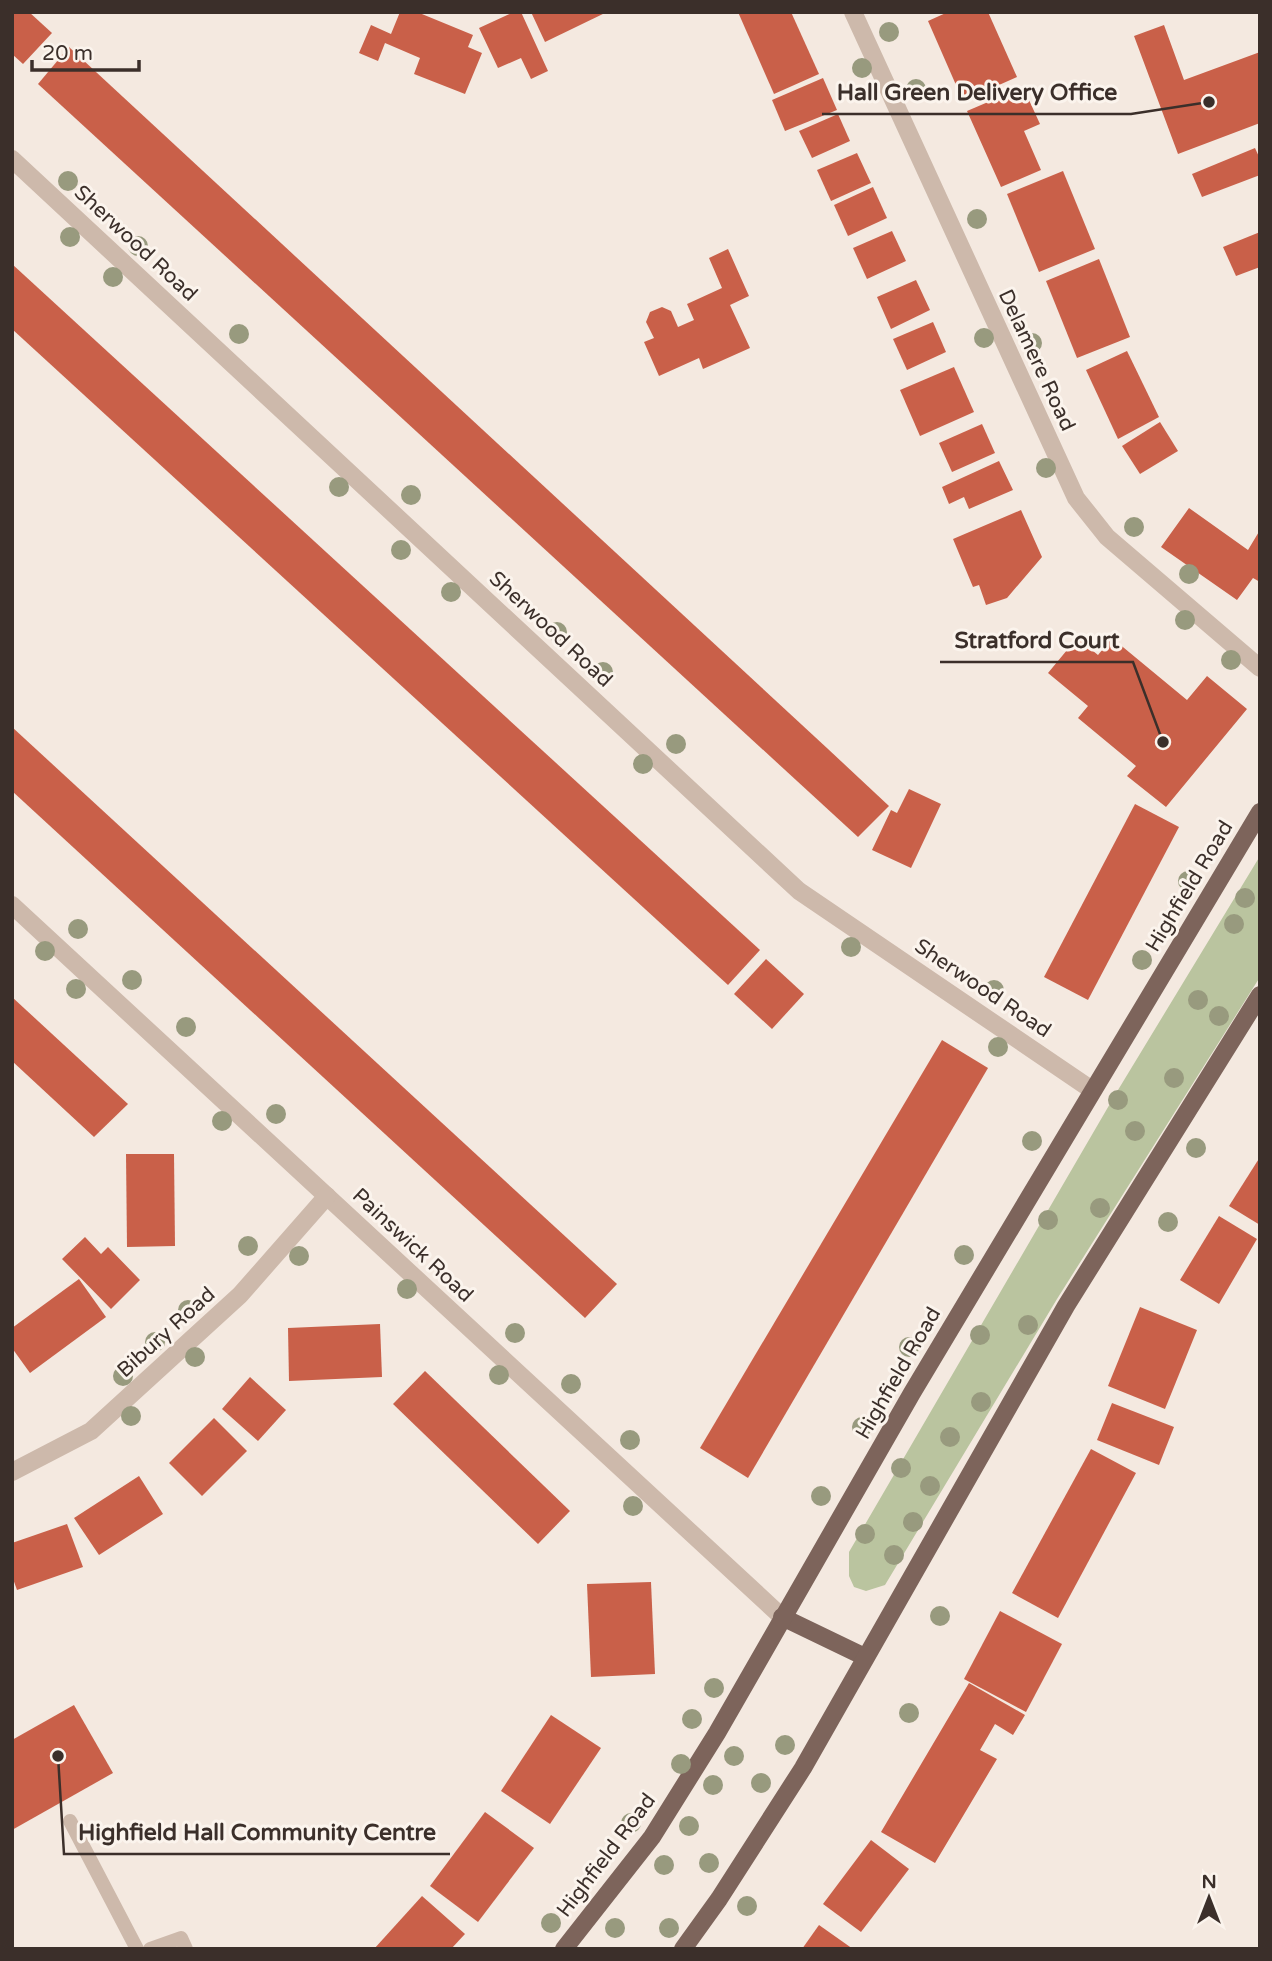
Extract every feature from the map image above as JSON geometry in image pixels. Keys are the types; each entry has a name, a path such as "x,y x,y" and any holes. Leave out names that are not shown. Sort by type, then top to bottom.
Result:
{"main road":[{"name":"Highfield Road","path":"564,1949 652,1837 717,1733 912,1393 1260,811"},
{"path":"683,1949 719,1899 803,1768 1066,1306 1260,995"},
{"path":"782,1617 865,1657"}],"street":[{"name":"Delamere Road","path":"853,12 1076,498 1107,537 1260,668"},
{"name":"Sherwood Road","path":"12,159 799,891 1092,1090"},
{"name":"Painswick Road","path":"12,905 782,1617"},
{"name":"Bibury Road","path":"12,1472 91,1431 240,1295 327,1196"}],"lane":[{"path":"70,1821 137,1949"},
{"path":"150,1949 181,1938 186,1949"}],"green space":[{"path":"1260,856 1260,977 1057,1299 885,1585 866,1591 854,1587 849,1576 849,1552 1118,1090"}],"building":[{"path":"12,12 29,12 52,33 23,64 12,54"},
{"path":"400,12 417,12 473,35 468,47 482,53 465,94 414,74 420,58 385,43 378,61 359,53 371,25 391,34"},
{"path":"514,12 521,12 548,71 531,79 521,58 498,68 479,28"},
{"path":"531,12 607,12 545,42"},
{"path":"738,12 791,12 819,74 774,94"},
{"path":"948,12 988,12 1017,77 963,101 928,21"},
{"path":"1164,25 1184,80 1260,52 1260,123 1178,154 1134,36"},
{"path":"69,47 889,806 858,837 38,84"},
{"path":"823,78 837,110 785,131 772,100"},
{"path":"1023,87 1040,124 1024,131 1041,170 1001,187 967,111"},
{"path":"838,114 850,141 812,158 799,131"},
{"path":"1255,148 1260,159 1260,175 1202,197 1192,174"},
{"path":"857,153 871,183 831,201 817,170"},
{"path":"1063,171 1095,249 1039,272 1007,194"},
{"path":"873,187 887,218 848,236 834,205"},
{"path":"892,231 906,261 867,279 853,248"},
{"path":"1260,232 1260,267 1236,276 1223,247"},
{"path":"728,249 749,296 730,305 750,348 703,369 699,358 659,376 644,342 654,338 646,322 650,312 662,307 671,311 678,327 694,320 687,304 722,288 709,258"},
{"path":"1099,259 1130,337 1077,358 1046,281"},
{"path":"12,264 760,950 728,985 12,329"},
{"path":"916,280 930,310 891,329 877,297"},
{"path":"933,322 946,352 907,370 893,339"},
{"path":"1127,351 1159,417 1118,439 1086,370"},
{"path":"954,367 974,412 920,436 900,390"},
{"path":"1160,422 1178,451 1140,474 1122,446"},
{"path":"982,424 995,453 952,472 939,443"},
{"path":"999,461 1013,490 969,509 964,497 949,504 942,487"},
{"path":"1189,508 1248,550 1260,530 1260,582 1253,578 1237,600 1161,547"},
{"path":"1021,510 1042,557 1007,598 986,605 979,585 973,587 953,539"},
{"path":"1077,638 1098,655 1112,638 1187,700 1207,676 1247,709 1166,807 1127,776 1136,766 1078,718 1088,706 1048,673"},
{"path":"12,727 617,1284 585,1318 12,791"},
{"path":"909,789 941,804 911,868 872,850 891,810 897,813"},
{"path":"1135,804 1179,827 1088,1000 1044,977"},
{"path":"766,959 804,994 772,1029 734,994"},
{"path":"12,997 128,1104 94,1137 12,1061"},
{"path":"942,1040 988,1068 748,1478 700,1448"},
{"path":"126,1154 174,1154 175,1246 127,1247"},
{"path":"1260,1157 1260,1225 1229,1206"},
{"path":"1219,1216 1257,1239 1219,1304 1180,1280"},
{"path":"85,1237 101,1254 108,1247 140,1280 111,1309 62,1259"},
{"path":"79,1279 106,1317 30,1373 12,1348 12,1328"},
{"path":"1140,1307 1197,1330 1165,1409 1108,1386"},
{"path":"380,1324 382,1377 289,1381 288,1328"},
{"path":"425,1371 570,1511 538,1544 393,1404"},
{"path":"250,1377 286,1410 258,1441 222,1409"},
{"path":"1112,1403 1174,1427 1159,1465 1097,1440"},
{"path":"214,1418 247,1451 202,1496 169,1463"},
{"path":"1091,1449 1136,1473 1058,1618 1012,1593"},
{"path":"139,1476 163,1514 99,1555 74,1518"},
{"path":"67,1524 83,1567 17,1590 12,1576 12,1543"},
{"path":"651,1582 655,1674 591,1677 587,1584"},
{"path":"1000,1611 1062,1644 1026,1712 964,1679"},
{"path":"969,1683 1025,1715 1013,1735 995,1724 980,1750 997,1759 935,1863 881,1832"},
{"path":"74,1705 113,1773 12,1830 12,1740"},
{"path":"551,1715 601,1748 550,1824 501,1791"},
{"path":"485,1812 534,1848 478,1922 430,1886"},
{"path":"871,1840 909,1869 861,1932 823,1904"},
{"path":"422,1896 465,1934 451,1949 374,1949"},
{"path":"819,1925 853,1949 802,1949"}],"place":[{"name":"Hall Green Delivery Office","path":"1209,102"},
{"name":"Stratford Court","path":"1163,742"},
{"name":"Highfield Hall Community Centre","path":"58,1756"}]}
